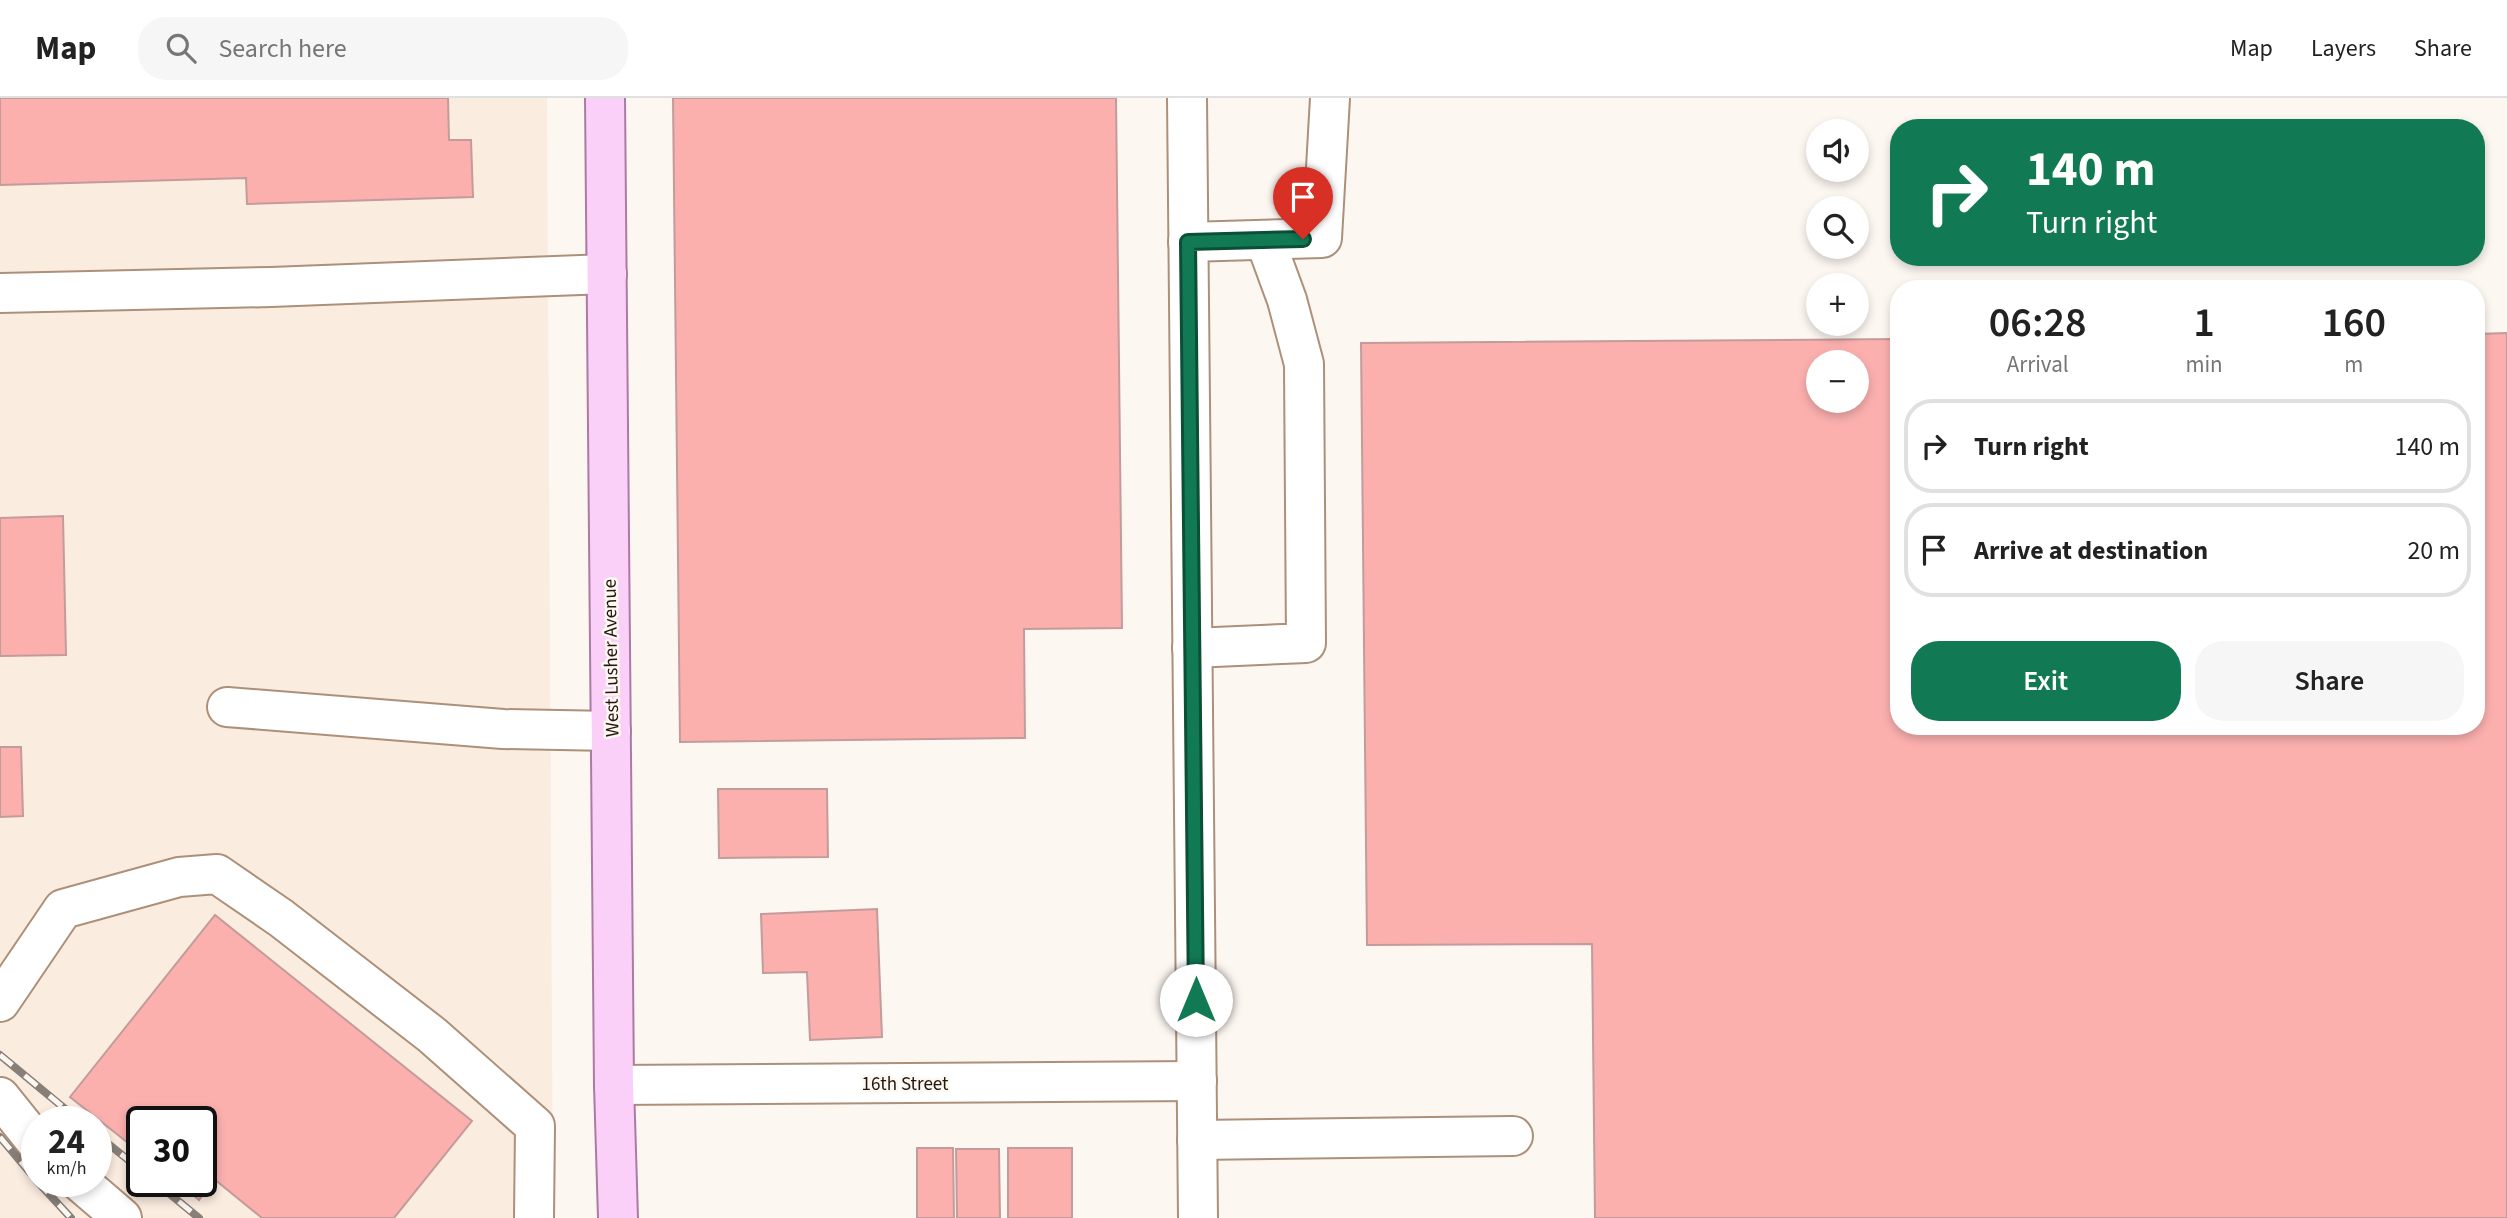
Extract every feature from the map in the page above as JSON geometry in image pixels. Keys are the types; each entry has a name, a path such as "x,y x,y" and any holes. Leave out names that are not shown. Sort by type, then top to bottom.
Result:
{"main road":[{"name":"West Lusher Avenue","path":"605,98 614,1085 618,1218"}],"street":[{"path":"1187,98 1198,1218"},
{"path":"1188,242 1322,238 1330,98"},
{"path":"1192,648 1306,643 1304,364 1287,300 1265,240"},
{"path":"0,293 607,275"},
{"path":"227,707 503,729 611,731"},
{"path":"0,1002 63,909 179,877 216,874 281,918 432,1035 535,1126 534,1218"},
{"name":"16th Street","path":"614,1085 1197,1081"},
{"path":"0,1097 21,1123"},
{"path":"1197,1140 1513,1136"},
{"path":"98,1197 122,1218"}],"shaded area":[{"path":"0,98 547,98 553,1218 0,1218"}],"building":[{"path":"0,98 448,98 449,140 471,140 473,197 247,204 246,178 0,185"},
{"path":"673,98 1116,98 1122,628 1024,629 1025,738 680,742"},
{"path":"2507,333 2507,1218 1595,1218 1592,944 1367,945 1361,343 1890,339 1890,735 2485,735 2485,334"},
{"path":"63,516 66,655 0,656 0,518"},
{"path":"0,747 21,747 23,816 0,817"},
{"path":"718,789 827,789 828,857 719,858"},
{"path":"877,909 882,1037 810,1040 807,972 763,973 761,914"},
{"path":"215,915 472,1121 394,1218 262,1218 217,1181 217,1106 126,1106 126,1141 112,1130 112,1106 81,1106 70,1097"},
{"path":"917,1148 953,1148 954,1218 917,1218"},
{"path":"1008,1148 1072,1148 1072,1218 1008,1218"},
{"path":"956,1149 999,1149 1000,1218 957,1218"}],"railway":[{"path":"0,1055 62,1106"},
{"path":"0,1137 21,1162"},
{"path":"112,1147 126,1158"},
{"path":"52,1197 71,1218"},
{"path":"173,1197 199,1218"}],"route":[{"path":"1196,1000 1188,242 1303,239"}]}
